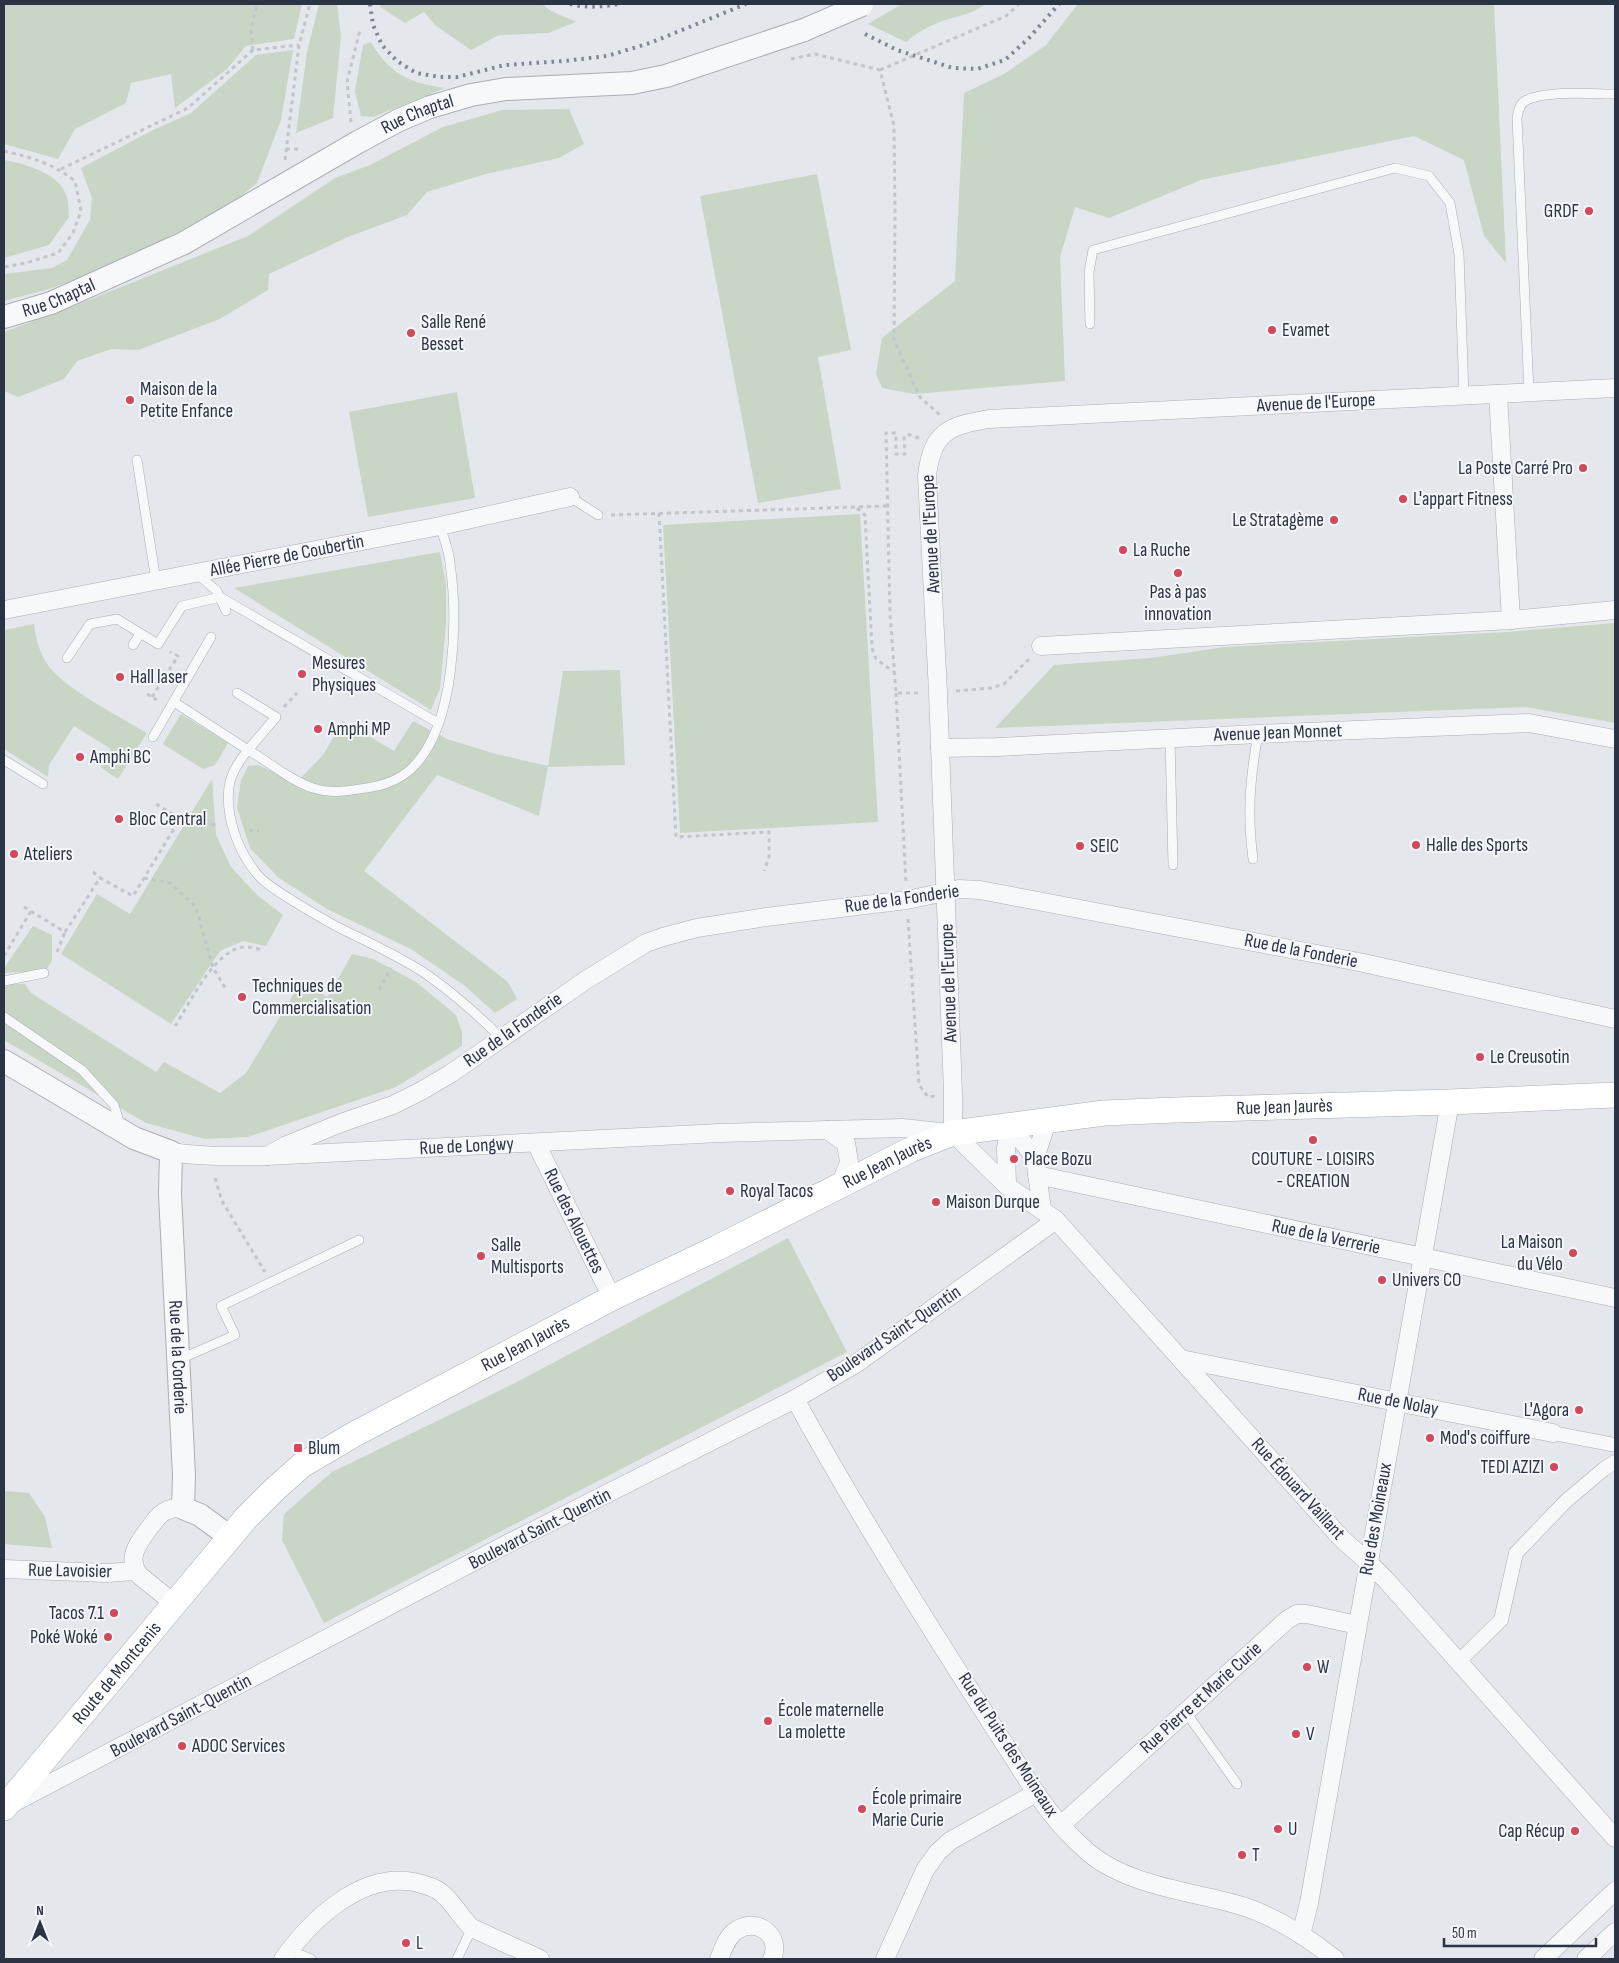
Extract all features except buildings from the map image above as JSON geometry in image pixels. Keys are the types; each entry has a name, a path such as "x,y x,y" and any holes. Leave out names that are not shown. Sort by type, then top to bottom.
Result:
{"main road":[{"name":"Rue Jean Jaurès","path":"238,1527 274,1490 327,1449 612,1298 910,1150 953,1133 1104,1113 1450,1102 1615,1094"},
{"name":"Route de Montcenis","path":"4,1807 238,1527"}],"street":[{"name":"Rue Chaptal","path":"4,317 51,303 184,243 358,142 399,120 430,107 471,95 506,89 632,83 666,76 804,30 863,4"},
{"name":"Avenue de l'Europe","path":"953,1133 946,892 927,476 929,458 933,446 941,436 968,423 989,419 1615,388"},
{"path":"1498,394 1511,620"},
{"name":"Allée Pierre de Coubertin","path":"4,610 440,526 570,497"},
{"path":"1037,650 1511,620 1615,610"},
{"name":"Avenue Jean Monnet","path":"940,748 1529,723 1615,739"},
{"name":"Rue de la Fonderie","path":"267,1156 342,1123 393,1105 421,1091 450,1074 586,980 646,943 697,928 907,900 959,889 980,890 1113,914 1359,962 1615,1019"},
{"name":"Rue de Longwy","path":"4,1061 134,1138 171,1152 201,1156 267,1156 720,1133 903,1128 953,1133"},
{"name":"Rue des Moineaux","path":"1301,1935 1309,1903 1450,1102"},
{"path":"1036,1166 1048,1119"},
{"path":"1010,1126 1036,1166 1049,1215"},
{"path":"1006,1186 1006,1148 1010,1126"},
{"path":"827,1130 846,1143 849,1162 840,1186"},
{"name":"Rue Édouard Vaillant","path":"953,1133 1006,1186 1049,1215 1342,1539 1368,1562 1459,1661 1615,1838"},
{"name":"Rue des Alouettes","path":"536,1143 612,1298"},
{"name":"Rue de la Corderie","path":"171,1152 170,1194 184,1475 183,1508"},
{"name":"Rue de la Verrerie","path":"1036,1166 1423,1257 1615,1298"},
{"name":"Boulevard Saint-Quentin","path":"4,1807 509,1543 795,1398 857,1363 1049,1215"},
{"name":"Rue de Nolay","path":"1181,1359 1615,1445"},
{"name":"Rue du Puits des Moineaux","path":"795,1398 837,1474 1036,1793 1061,1825 1090,1854 1111,1867 1142,1880 1238,1905 1265,1916 1301,1935 1335,1959"},
{"path":"1459,1661 1501,1620 1516,1554 1566,1501 1604,1468 1615,1462"},
{"name":"Rue Lavoisier","path":"175,1604 136,1571 134,1565 135,1547 163,1512 172,1508 183,1508"},
{"path":"183,1508 238,1527"},
{"name":"Rue Lavoisier","path":"4,1569 106,1573 136,1571"},
{"name":"Rue Pierre et Marie Curie","path":"1061,1825 1287,1620 1297,1614 1307,1614 1357,1625"},
{"path":"885,1959 925,1870 937,1852 950,1841 1036,1793"},
{"path":"286,1955 312,1927 353,1893 376,1883 404,1880 423,1884 438,1891 451,1902 463,1920 472,1928 540,1959"},
{"path":"1543,1959 1615,1891"},
{"path":"718,1959 728,1938 738,1929 749,1926 760,1927 770,1933 775,1942 772,1959"},
{"path":"1586,1959 1615,1932"}],"lane":[{"path":"1529,393 1518,110 1526,101 1544,95 1615,94"},
{"path":"1090,324 1089,272 1093,250 1395,168 1429,176 1450,203 1459,254 1464,396"},
{"path":"137,460 156,581"},
{"path":"570,497 598,515"},
{"path":"174,702 248,750 312,788 328,792 373,787 391,781 410,769 422,755 438,723 447,697 453,636 450,562 440,526"},
{"path":"196,573 217,591 226,611"},
{"path":"67,658 90,624 117,619 158,644 182,606 220,597 438,723"},
{"path":"133,645 140,634"},
{"path":"153,738 211,637"},
{"path":"237,693 276,717 236,764 229,781 228,803 232,828 244,854 258,876 276,890 324,920 397,957 427,975 478,1015 501,1038"},
{"path":"1253,859 1249,802 1251,771 1258,734"},
{"path":"1170,738 1173,865"},
{"path":"4,760 43,784"},
{"path":"4,981 44,973"},
{"path":"4,1017 82,1070 114,1105 121,1131"},
{"path":"178,1360 235,1335 221,1306 359,1240"},
{"path":"1185,1711 1237,1784"},
{"path":"457,1959 472,1928"},
{"path":"286,1955 311,1959"}],"path":[{"path":"253,50 251,29 257,4"},
{"path":"285,185 286,150 299,45 310,4"},
{"path":"786,60 815,54 880,70 1006,16 1019,4"},
{"path":"358,142 349,116 347,82 360,30"},
{"path":"61,169 188,108 253,50 299,45"},
{"path":"880,70 894,126 894,340 920,397 955,428"},
{"path":"4,151 27,156 61,169 75,181 81,211 73,233 58,253 26,263 4,267"},
{"path":"904,438 905,454 896,454 896,433 886,433 890,614 919,1085 928,1097 953,1094"},
{"path":"598,515 888,506"},
{"path":"857,507 865,515 872,648 876,659 894,672"},
{"path":"659,513 676,837 769,832 769,856 764,871"},
{"path":"147,694 152,697 178,656 158,644"},
{"path":"896,694 974,690 1004,684 1037,650"},
{"path":"156,804 180,819 258,831"},
{"path":"93,872 100,878 133,896 180,819"},
{"path":"57,952 65,932 100,878"},
{"path":"144,878 170,883 196,907 212,968 226,990"},
{"path":"24,907 65,932"},
{"path":"4,956 31,911"},
{"path":"175,1026 212,968 229,952 244,947 263,950"},
{"path":"379,990 397,957"},
{"path":"215,1178 222,1201 271,1282"}],"green space":[{"path":"4,4 302,4 294,39 246,46 227,69 175,108 171,74 131,83 126,103 75,129 58,159 4,144"},
{"path":"319,4 337,4 341,37 333,118 296,133 307,52"},
{"path":"380,4 542,4 551,11 576,22 548,33 499,35 471,50 436,26 424,12 405,23 380,7"},
{"path":"902,4 985,4 970,13 929,27 906,42 868,24"},
{"path":"1078,4 1494,4 1506,263 1484,236 1464,160 1414,136 1201,180 1109,218 1075,207 1060,257 1065,381 914,394 882,388 876,374 882,338 955,281 964,93 1004,74 1046,45"},
{"path":"371,42 385,62 402,75 411,80 445,88 373,117 361,116 355,91 363,45"},
{"path":"293,50 281,120 257,183 236,200 121,264 49,289 4,301 4,274 52,268 67,260 90,220 92,198 81,168 151,131 191,113 256,55"},
{"path":"569,109 584,144 559,158 486,174 427,192 407,215 348,237 269,274 268,290 220,319 138,350 111,349 77,361 64,379 18,397 4,391 4,332 248,236 335,178 370,165 443,127 502,110"},
{"path":"4,160 41,171 57,182 67,197 69,217 49,245 4,258"},
{"path":"817,174 851,350 818,357 841,489 758,503 700,196"},
{"path":"457,392 475,498 368,517 349,412"},
{"path":"860,514 878,822 680,833 663,525"},
{"path":"440,552 446,585 446,623 440,689 431,710 234,588"},
{"path":"1615,623 1615,723 1526,707 995,728 1054,665 1151,658 1225,647 1507,632"},
{"path":"34,624 41,653 50,668 59,677 69,686 147,733 118,779 100,767 111,749 74,726 49,765 48,777 4,749 4,630"},
{"path":"620,670 625,765 548,767 539,816 437,775 364,871 508,982 517,999 495,1013 465,986 411,949 327,909 279,878 250,848 237,808 241,780 248,766 258,765 296,783 323,755 343,721 394,751 413,721 447,739 496,754 548,766 563,671"},
{"path":"181,714 228,743 215,765 203,769 163,744"},
{"path":"212,779 216,835 231,867 257,895 283,915 266,946 243,941 220,951 171,1024 61,954 97,894 130,914"},
{"path":"33,926 52,935 52,961 45,971 4,973 4,968"},
{"path":"352,954 373,959 416,982 456,1015 462,1032 462,1046 396,1087 248,1137 205,1139 146,1123 4,1040 4,984 25,984 31,993 156,1072 164,1062 220,1093 246,1073 301,982 328,997"},
{"path":"788,1238 847,1352 324,1623 282,1540 284,1514 332,1472 515,1383"},
{"path":"4,1491 29,1493 45,1517 52,1548 4,1544"}],"railway":[{"path":"370,4 373,25 382,45 397,61 416,73 440,77 457,77 505,65 607,56 650,43 746,4"},
{"path":"570,4 594,7 618,4"},
{"path":"865,34 897,50 953,68 977,69 1005,60 1029,38 1059,4"}],"place":[{"name":"GRDF","path":"1589,211"},
{"name":"Evamet","path":"1272,330"},
{"name":"Salle René Besset","path":"411,333"},
{"name":"Maison de la Petite Enfance","path":"130,400"},
{"name":"La Poste Carré Pro","path":"1583,468"},
{"name":"L'appart Fitness","path":"1403,499"},
{"name":"Le Stratagème","path":"1334,520"},
{"name":"La Ruche","path":"1123,550"},
{"name":"Pas à pas innovation","path":"1178,573"},
{"name":"Mesures Physiques","path":"302,674"},
{"name":"Hall laser","path":"120,677"},
{"name":"Amphi MP","path":"318,729"},
{"name":"Amphi BC","path":"80,757"},
{"name":"Bloc Central","path":"119,819"},
{"name":"Halle des Sports","path":"1416,845"},
{"name":"SEIC","path":"1080,846"},
{"name":"Ateliers","path":"14,854"},
{"name":"Techniques de Commercialisation","path":"242,997"},
{"name":"Le Creusotin","path":"1480,1057"},
{"name":"COUTURE - LOISIRS - CREATION","path":"1313,1140"},
{"name":"Place Bozu","path":"1014,1159"},
{"name":"Royal Tacos","path":"730,1191"},
{"name":"Maison Durque","path":"936,1202"},
{"name":"La Maison du Vélo","path":"1573,1253"},
{"name":"Salle Multisports","path":"481,1256"},
{"name":"Univers CO","path":"1382,1280"},
{"name":"L'Agora","path":"1579,1410"},
{"name":"Mod's coiffure","path":"1430,1438"},
{"name":"Blum","path":"298,1448"},
{"name":"TEDI AZIZI","path":"1554,1467"},
{"name":"Tacos 7.1","path":"114,1613"},
{"name":"Poké Woké","path":"108,1637"},
{"name":"W","path":"1307,1667"},
{"name":"École maternelle La molette","path":"768,1721"},
{"name":"V","path":"1296,1734"},
{"name":"ADOC Services","path":"182,1746"},
{"name":"École primaire Marie Curie","path":"862,1809"},
{"name":"U","path":"1278,1829"},
{"name":"Cap Récup","path":"1575,1831"},
{"name":"T","path":"1242,1855"},
{"name":"L","path":"406,1943"}]}
